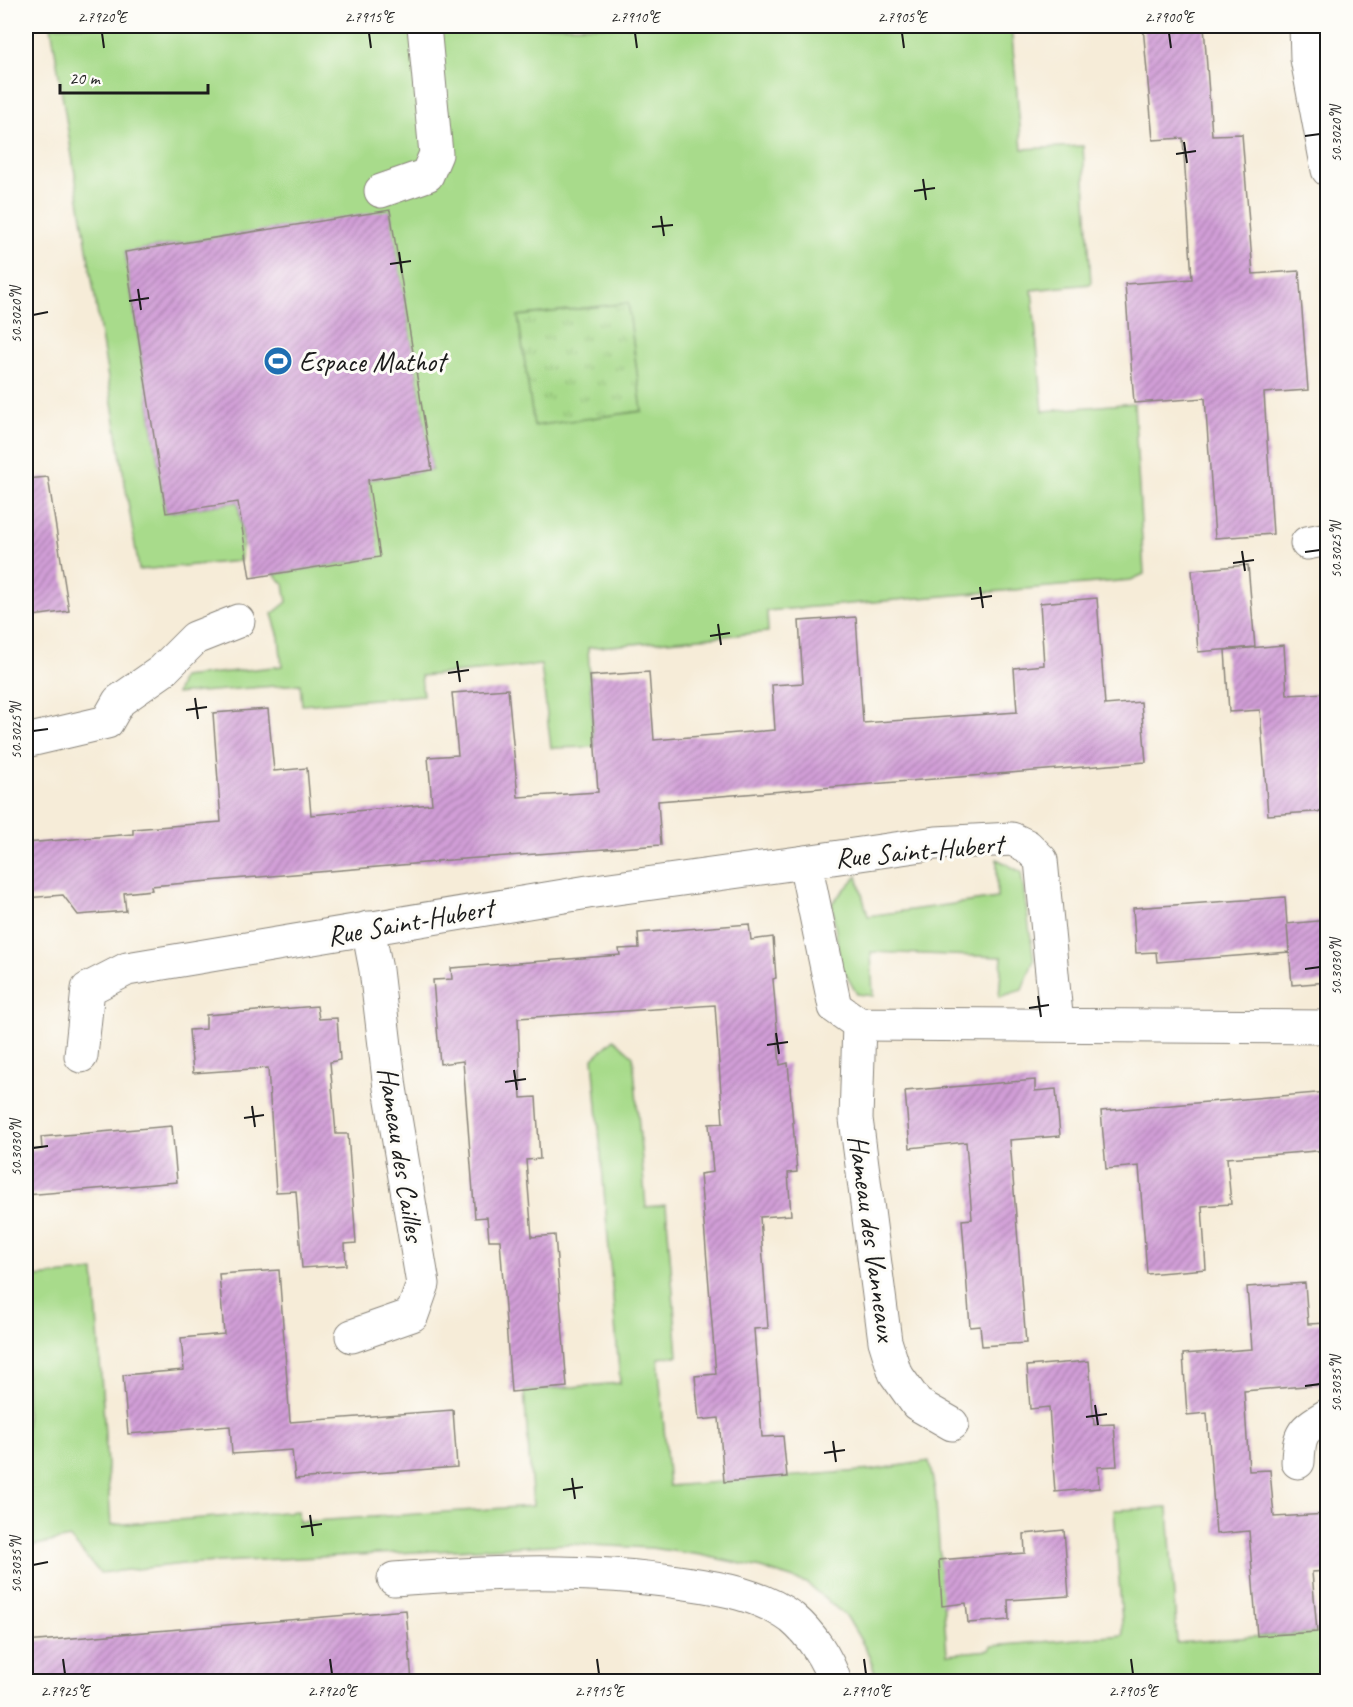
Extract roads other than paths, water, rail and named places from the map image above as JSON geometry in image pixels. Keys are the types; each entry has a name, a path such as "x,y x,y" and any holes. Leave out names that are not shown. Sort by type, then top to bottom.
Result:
{"street":[{"path":"381,191 427,175 436,154 424,26"},
{"path":"1306,26 1307,59 1328,170"},
{"path":"26,741 107,722 119,701 162,671 195,638 238,621"},
{"name":"Rue Saint-Hubert","path":"81,1056 88,989 127,969 588,892 936,843 992,839 1012,839 1027,846 1041,860 1057,1025"},
{"name":"Rue Saint-Hubert","path":"805,862 835,1007 859,1024"},
{"name":"Hameau des Cailles","path":"352,1336 412,1315 423,1284 390,1088 376,970 368,928"},
{"path":"859,1024 1328,1027"},
{"name":"Hameau des Vanneaux","path":"859,1024 856,1119 885,1341 895,1373 917,1404 952,1424"},
{"path":"1298,1462 1299,1442 1307,1427 1328,1415"},
{"path":"394,1579 551,1572 657,1578 735,1593 771,1606 792,1619 823,1654 835,1682"}],"place":[{"name":"Espace Mathot","path":"278,361"}]}
